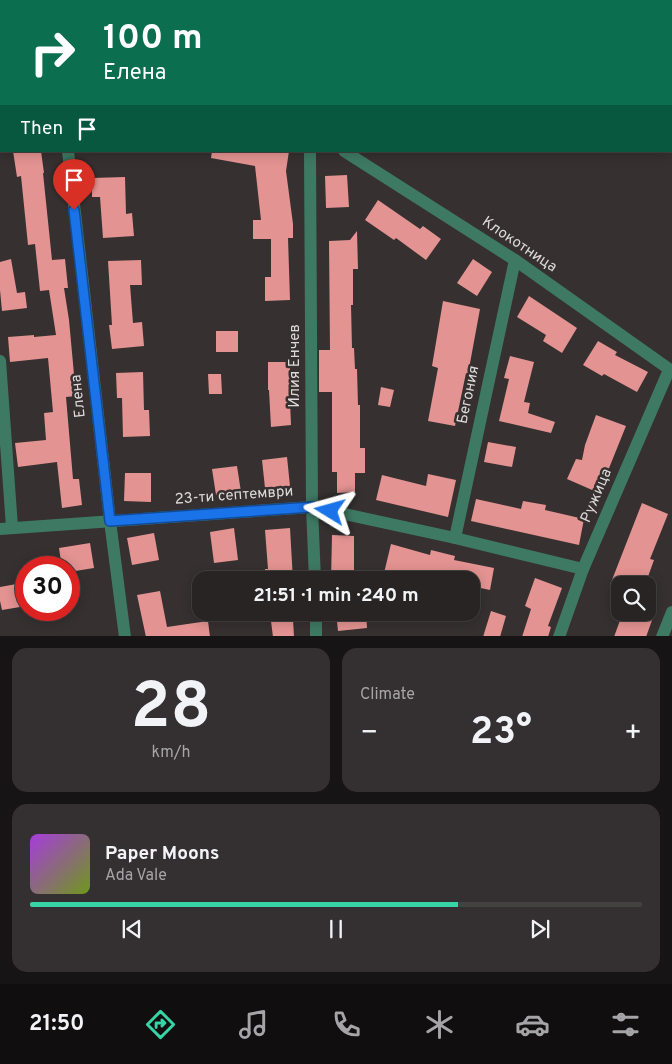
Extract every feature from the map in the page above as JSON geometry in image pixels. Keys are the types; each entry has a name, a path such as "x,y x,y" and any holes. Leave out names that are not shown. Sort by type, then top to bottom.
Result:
{"street":[{"name":"Елена","path":"68,152 125,636"},
{"name":"Илия Енчев","path":"310,152 314,571"},
{"name":"Клокотница","path":"346,152 515,260 671,371"},
{"name":"Бегония","path":"454,538 515,260"},
{"path":"0,361 6,528"},
{"name":"Ружица","path":"559,636 583,569 671,371"},
{"name":"23-ти септември","path":"6,528 312,507 583,569"},
{"path":"662,636 672,612"},
{"path":"316,621 316,636"}],"building":[{"path":"13,152 41,152 52,260 65,259 68,288 64,288 76,396 66,397 73,479 79,479 82,505 62,508 57,462 18,467 15,443 46,440 44,413 53,412 48,358 10,362 8,337 56,335 49,290 40,291 35,244 28,245 21,176 17,177"},
{"path":"212,152 289,152 286,171 293,224 293,238 288,238 290,300 265,301 265,277 271,277 271,239 253,239 253,220 261,220 255,166 211,158"},
{"path":"347,175 349,207 326,208 325,176"},
{"path":"125,177 126,214 132,213 134,236 103,238 100,197 92,197 92,178"},
{"path":"378,200 420,229 423,226 441,239 426,260 396,238 394,240 365,220"},
{"path":"357,231 358,269 353,269 353,305 351,305 352,348 354,348 355,369 357,369 358,405 360,405 360,448 365,448 365,473 355,473 355,492 337,493 337,472 332,472 332,392 319,392 319,350 330,350 329,241 350,240"},
{"path":"11,259 17,293 25,292 27,308 2,311 0,262"},
{"path":"473,259 492,272 477,296 457,283"},
{"path":"141,260 142,285 130,285 133,323 142,322 144,346 112,349 109,325 112,325 108,261"},
{"path":"529,296 577,328 562,353 543,341 546,335 517,317"},
{"path":"443,301 480,309 468,374 466,373 455,426 428,421 438,368 432,366"},
{"path":"216,331 238,331 238,352 216,352"},
{"path":"598,341 617,352 615,355 648,372 637,392 583,365"},
{"path":"510,356 534,362 524,402 530,403 528,413 555,422 551,433 499,421 509,379 504,378"},
{"path":"268,362 290,362 291,425 271,427"},
{"path":"143,372 144,410 149,410 150,436 123,437 122,398 117,398 116,373"},
{"path":"208,374 221,374 222,394 209,394"},
{"path":"381,387 394,390 390,407 378,405"},
{"path":"596,415 626,426 599,493 567,479 576,459 582,460 585,445"},
{"path":"488,442 516,447 512,467 484,462"},
{"path":"287,457 290,486 265,488 262,460"},
{"path":"237,466 241,492 216,495 212,469"},
{"path":"125,473 151,473 151,502 124,501"},
{"path":"428,474 456,480 448,517 376,500 382,475 426,486"},
{"path":"476,499 521,509 523,501 546,505 545,510 584,519 579,545 471,521"},
{"path":"642,503 668,514 650,559 654,560 648,576 614,576"},
{"path":"234,528 238,560 214,563 210,532"},
{"path":"290,528 292,571 265,571 265,569 268,569 265,530"},
{"path":"154,533 159,560 132,565 127,538"},
{"path":"332,535 354,536 354,571 331,571"},
{"path":"90,543 94,568 80,570 80,556 60,556 59,548"},
{"path":"391,544 430,555 431,550 455,556 454,560 494,568 490,590 480,588 480,571 384,571"},
{"path":"535,578 562,588 548,626 551,627 548,636 522,636 531,609 525,606"},
{"path":"15,584 15,608 2,610 0,587"},
{"path":"160,591 167,627 208,621 210,636 146,636 137,595"},
{"path":"491,611 506,616 500,636 483,636"},
{"path":"271,621 293,621 294,636 273,636"},
{"path":"337,621 367,621 367,628 338,631"},
{"path":"620,621 652,621 646,636 614,636"}],"route":[{"path":"74,210 110,521 312,507 330,511"}]}
